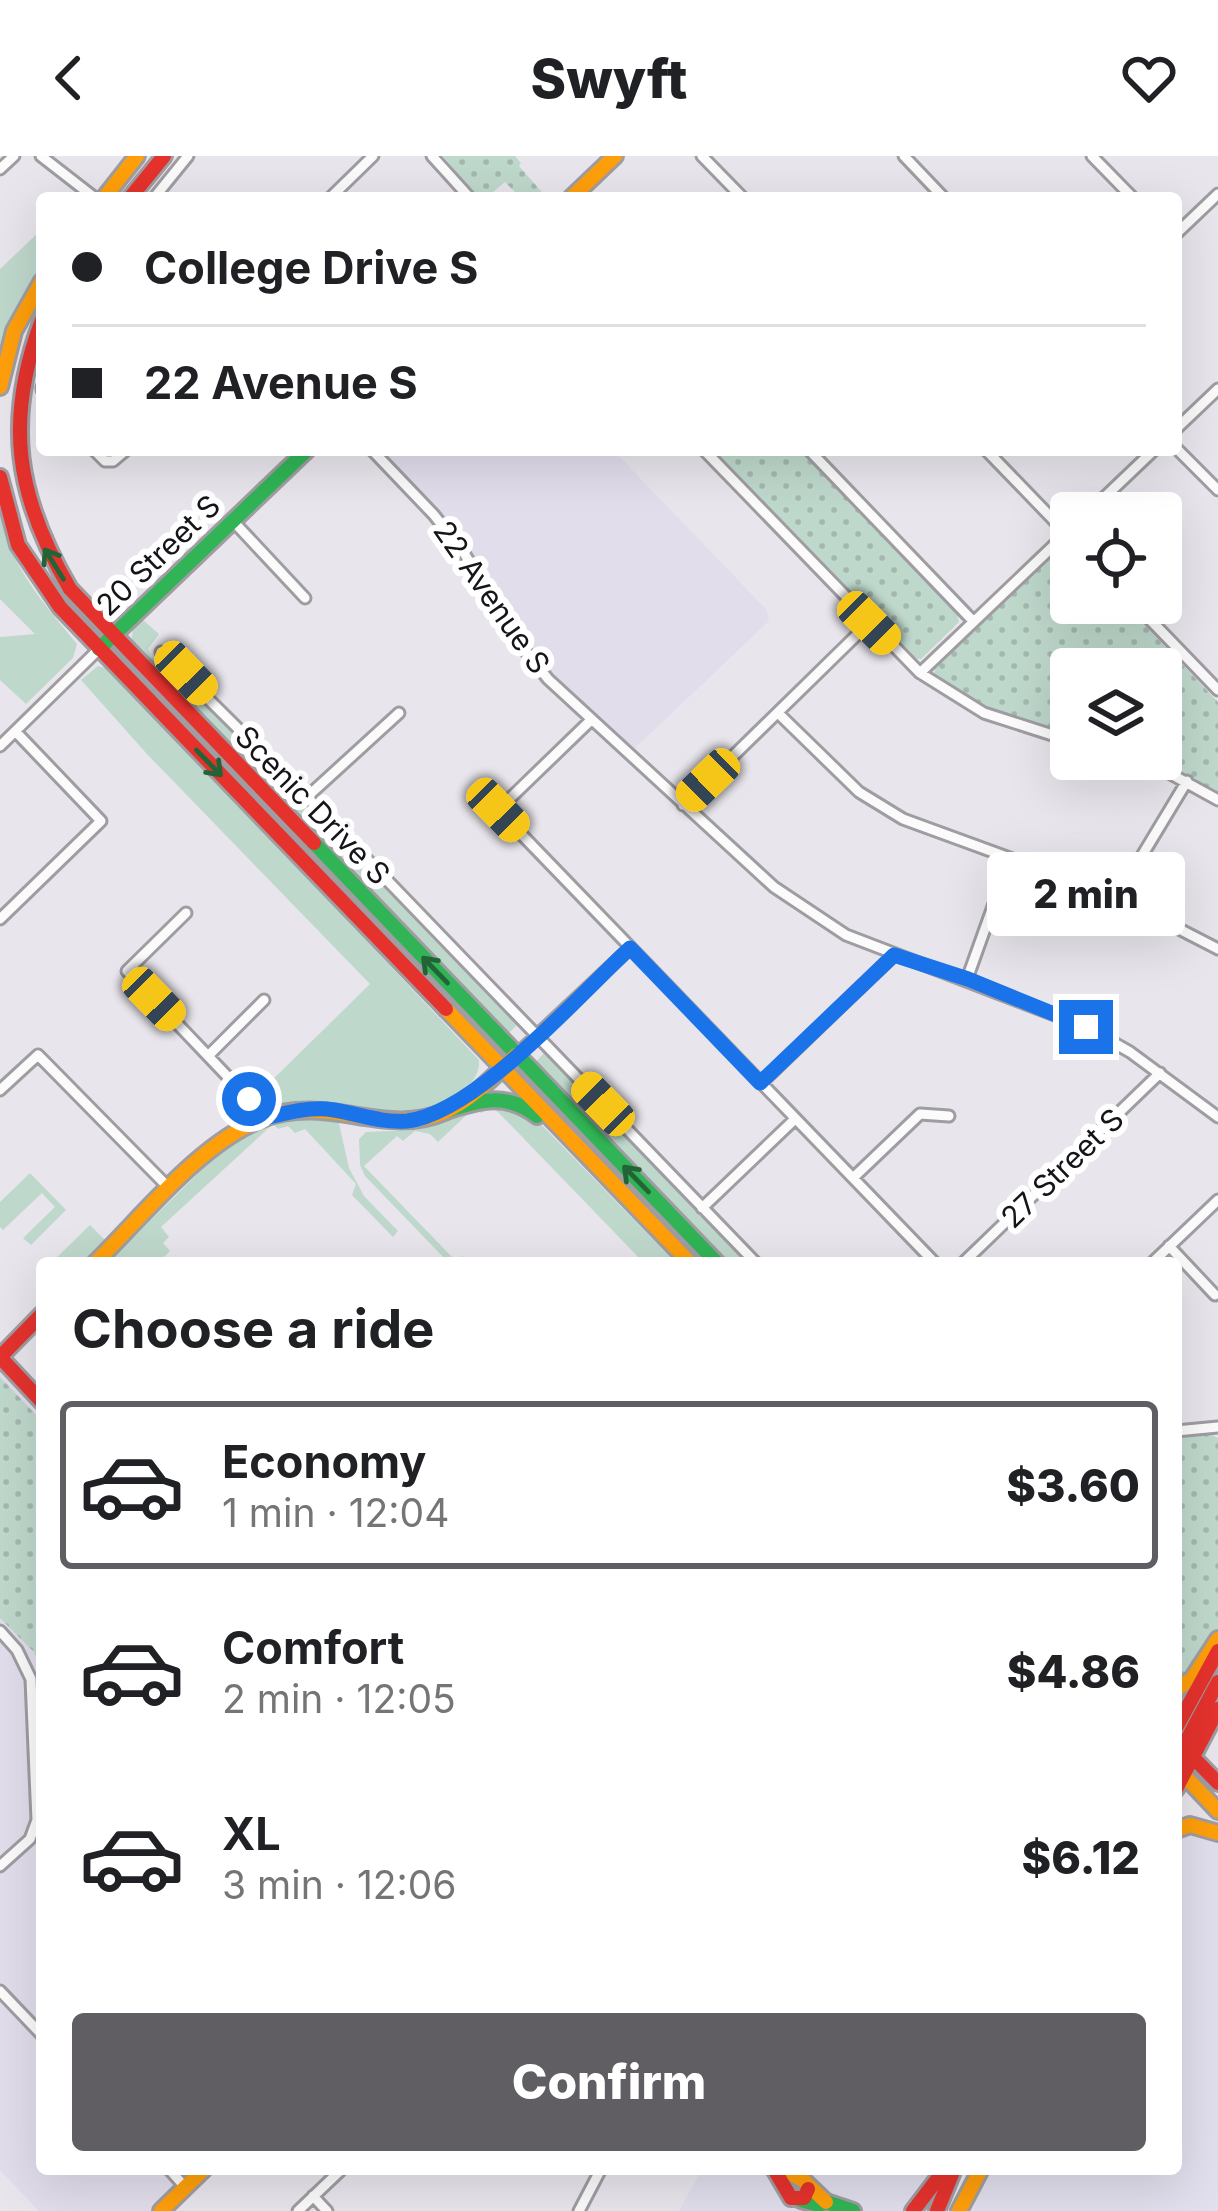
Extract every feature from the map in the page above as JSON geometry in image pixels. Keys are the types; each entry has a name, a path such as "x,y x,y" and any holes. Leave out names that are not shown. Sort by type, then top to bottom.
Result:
{"main road":[{"path":"109,192 137,156"},
{"path":"135,192 164,156"},
{"path":"577,192 615,156"},
{"path":"0,386 14,331 36,292"},
{"name":"Scenic Drive S","path":"36,334 26,358 16,414 16,458 22,494 52,563 112,637 711,1257"},
{"name":"20 Street S","path":"98,649 302,456"},
{"name":"Scenic Drive S","path":"0,477 18,545 60,607 684,1257"},
{"path":"446,1111 479,1090 516,1054"},
{"path":"101,1257 229,1137 261,1119 332,1109 401,1121 496,1096 516,1100 634,1207"},
{"path":"36,1320 0,1357 36,1396"},
{"path":"1182,1685 1192,1679 1218,1639"},
{"path":"1182,1717 1218,1651"},
{"path":"1184,1747 1218,1682"},
{"path":"1184,1747 1218,1709"},
{"path":"1184,1747 1218,1783"},
{"path":"1182,1780 1218,1811"},
{"path":"1182,1828 1190,1825 1218,1833"},
{"path":"161,2211 198,2175"},
{"path":"913,2211 944,2175"},
{"path":"924,2211 945,2175"},
{"path":"938,2211 947,2175"},
{"path":"958,2211 978,2175"},
{"path":"790,2191 853,2211"}],"street":[{"path":"0,170 14,156"},
{"path":"41,156 87,192"},
{"path":"159,192 188,156"},
{"path":"336,192 373,156"},
{"path":"432,156 466,192"},
{"path":"702,156 737,192"},
{"path":"904,156 938,192"},
{"path":"1092,156 1127,192"},
{"path":"1182,228 1218,194"},
{"path":"1182,423 1218,389"},
{"path":"1182,454 1218,490"},
{"name":"22 Avenue S","path":"379,456 464,553 514,638 548,679 794,902 846,935 1086,1027 1160,1073 1218,1117"},
{"path":"710,456 920,673 984,713 1050,734"},
{"path":"815,456 974,621"},
{"path":"992,456 1050,514"},
{"path":"1110,492 1148,456"},
{"path":"233,521 305,598"},
{"path":"920,673 1050,552"},
{"path":"683,805 869,623"},
{"path":"1154,624 1218,690"},
{"path":"0,746 98,649"},
{"name":"Scenic Drive S","path":"161,652 307,796 750,1257"},
{"path":"307,796 399,713"},
{"path":"778,713 819,755 903,819 1117,897 1218,949"},
{"path":"590,720 498,810 928,1257"},
{"path":"0,919 101,821 16,732"},
{"path":"1182,779 1218,800"},
{"path":"1117,897 1187,781"},
{"path":"968,979 1010,859"},
{"path":"186,914 127,970 249,1099 261,1119"},
{"path":"516,1054 630,948"},
{"path":"760,1083 894,955"},
{"path":"209,1055 264,1000"},
{"path":"0,1090 38,1055 171,1190"},
{"name":"27 Street S","path":"969,1257 1160,1073"},
{"path":"853,1178 920,1114 949,1116"},
{"path":"702,1208 795,1119"},
{"path":"1158,1257 1218,1200"},
{"path":"1169,1246 1179,1257"},
{"path":"1182,1260 1215,1295"},
{"path":"1182,1430 1218,1427"},
{"path":"0,1631 17,1649 31,1679 36,1796"},
{"path":"0,1866 30,1839 36,1823"},
{"path":"0,1991 36,2030"},
{"path":"174,2175 185,2187"},
{"path":"298,2211 336,2175"},
{"path":"579,2211 598,2175"},
{"path":"313,2196 327,2211"}],"shaded area":[{"path":"387,456 619,456 767,610 769,621 633,750 548,668 515,625 460,534"},
{"path":"0,1368 36,1406 36,2175 198,2175 161,2211 39,2211 0,2170"},
{"path":"1205,1826 1218,1833 1218,2211 959,2211 978,2175 1182,2175 1182,1832"},
{"path":"699,2175 944,2175 924,2211 679,2211"}],"green space":[{"path":"443,156 515,156 542,192 515,192 505,182 493,192 473,192"},
{"path":"36,235 36,281 0,351 0,269"},
{"path":"717,456 806,456 957,614 959,622 921,659 911,658"},
{"path":"0,515 20,568 77,644 73,658 26,704 0,680 0,637 35,634 0,599"},
{"path":"1050,559 1050,624 1144,624 1167,648 1050,648 1050,727 963,697 934,675 935,668"},
{"path":"143,620 159,634 148,649 151,657 182,676 517,1025 505,1037 130,646 133,630"},
{"path":"1182,664 1218,702 1218,793 1182,774"},
{"path":"98,666 110,669 479,1060 475,1077 463,1091 446,1103 413,1113 327,1102 270,1107 258,1094 370,984 81,680"},
{"path":"544,1053 741,1257 718,1257 533,1065"},
{"path":"492,1100 532,1115 670,1257 638,1257 498,1112 490,1108 481,1113 474,1108 438,1142 430,1134 415,1131 403,1141 397,1136 364,1166 452,1257 443,1257 365,1176 360,1165 359,1139 366,1132 415,1130"},
{"path":"311,1114 338,1119 349,1168 364,1196 398,1231 393,1237 352,1195 356,1184 305,1129 295,1133 288,1126 278,1129 273,1124 161,1227 169,1237 163,1243 170,1251 164,1257 113,1257 224,1148 257,1125"},
{"path":"30,1173 66,1210 31,1245 23,1238 55,1207 42,1193 3,1230 0,1227 0,1202"},
{"path":"90,1225 105,1240 87,1257 57,1257"},
{"path":"0,1377 36,1415 36,1658 0,1618"},
{"path":"1208,1433 1218,1438 1218,1628 1196,1669 1182,1680 1182,1436"}],"traffic: fast":[{"path":"99,649 301,456"},
{"path":"314,843 711,1257"},
{"path":"446,1111 482,1101 504,1101 537,1116"},
{"path":"801,2200 853,2211"}],"traffic: slow":[{"path":"109,192 137,156"},
{"path":"577,192 615,156"},
{"path":"0,387 14,331 36,292"},
{"path":"446,1009 684,1257"},
{"path":"101,1257 194,1163 239,1130 286,1112 422,1119 464,1101 516,1055"},
{"path":"1182,1685 1192,1679 1218,1639"},
{"path":"1182,1773 1218,1811"},
{"path":"1182,1828 1190,1825 1218,1833"},
{"path":"161,2211 198,2175"},
{"path":"794,2175 826,2202"},
{"path":"959,2211 978,2175"}],"traffic: jam":[{"path":"135,192 164,156"},
{"path":"36,338 23,392 22,458 38,522 70,589 314,843"},
{"path":"0,477 18,545 60,607 446,1009"},
{"path":"0,1357 36,1320"},
{"path":"0,1357 36,1396"},
{"path":"1182,1717 1218,1651"},
{"path":"1183,1775 1183,1747 1218,1682"},
{"path":"1182,1778 1218,1709"},
{"path":"1187,1751 1218,1783"},
{"path":"778,2175 791,2198 804,2198 808,2189"},
{"path":"913,2211 940,2175"},
{"path":"937,2211 952,2175"}],"route":[{"path":"249,1099 261,1119 332,1109 397,1121 442,1113 479,1090 630,948 760,1083 894,955 1086,1027"}]}
